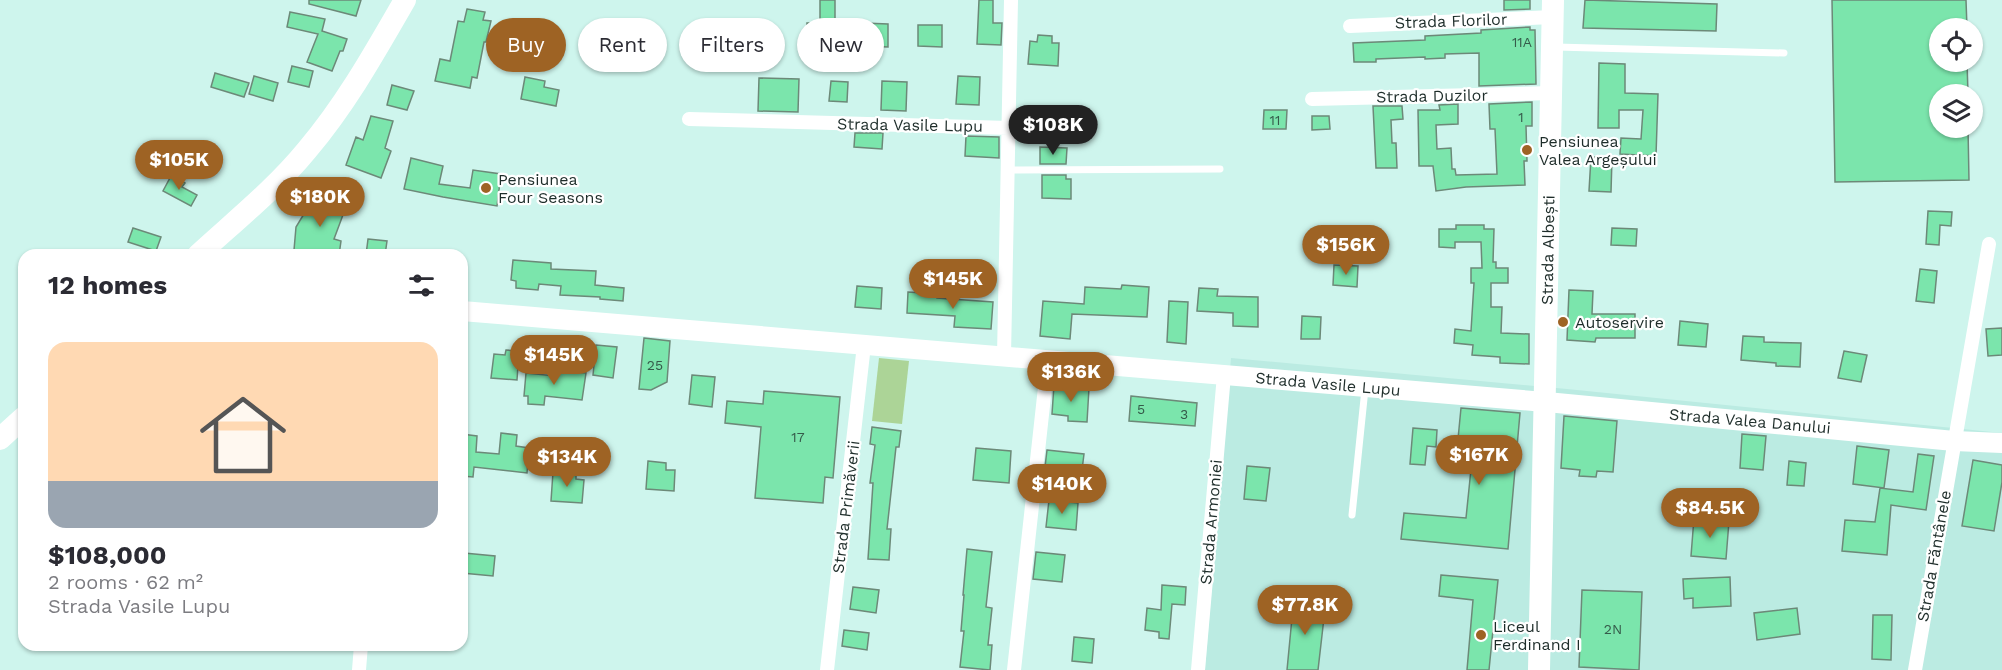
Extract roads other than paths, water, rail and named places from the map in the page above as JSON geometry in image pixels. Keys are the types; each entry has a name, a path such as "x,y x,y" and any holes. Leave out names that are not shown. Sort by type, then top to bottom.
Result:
{"main road":[{"path":"205,249 306,152 345,100 405,0"},
{"name":"Strada Albești","path":"1539,670 1553,9"},
{"name":"Strada Vasile Lupu","path":"468,312 1545,402"},
{"name":"Strada Valea Danului","path":"1545,402 1954,441 2002,443"},
{"path":"0,439 18,422"}],"street":[{"path":"1004,356 1011,0"},
{"name":"Strada Florilor","path":"1350,26 1553,9"},
{"name":"Strada Duzilor","path":"1312,99 1552,93"},
{"name":"Strada Vasile Lupu","path":"689,119 1009,128"},
{"path":"1954,441 1989,244"},
{"name":"Strada Primăverii","path":"827,670 864,345"},
{"path":"1014,670 1048,360"},
{"name":"Strada Armoniei","path":"1198,670 1224,375"},
{"name":"Strada Făntânele","path":"1914,670 1954,441"},
{"path":"359,670 361,651"}],"lane":[{"path":"1552,46 1784,53"},
{"path":"1008,170 1220,169"},
{"path":"1352,515 1366,387"}],"place":[{"name":"Pensiunea Valea Argeșului","path":"1527,150"},
{"name":"Pensiunea Four Seasons","path":"486,188"},
{"name":"Autoservire","path":"1563,322"},
{"name":"Liceul Ferdinand I","path":"1481,635"}]}
